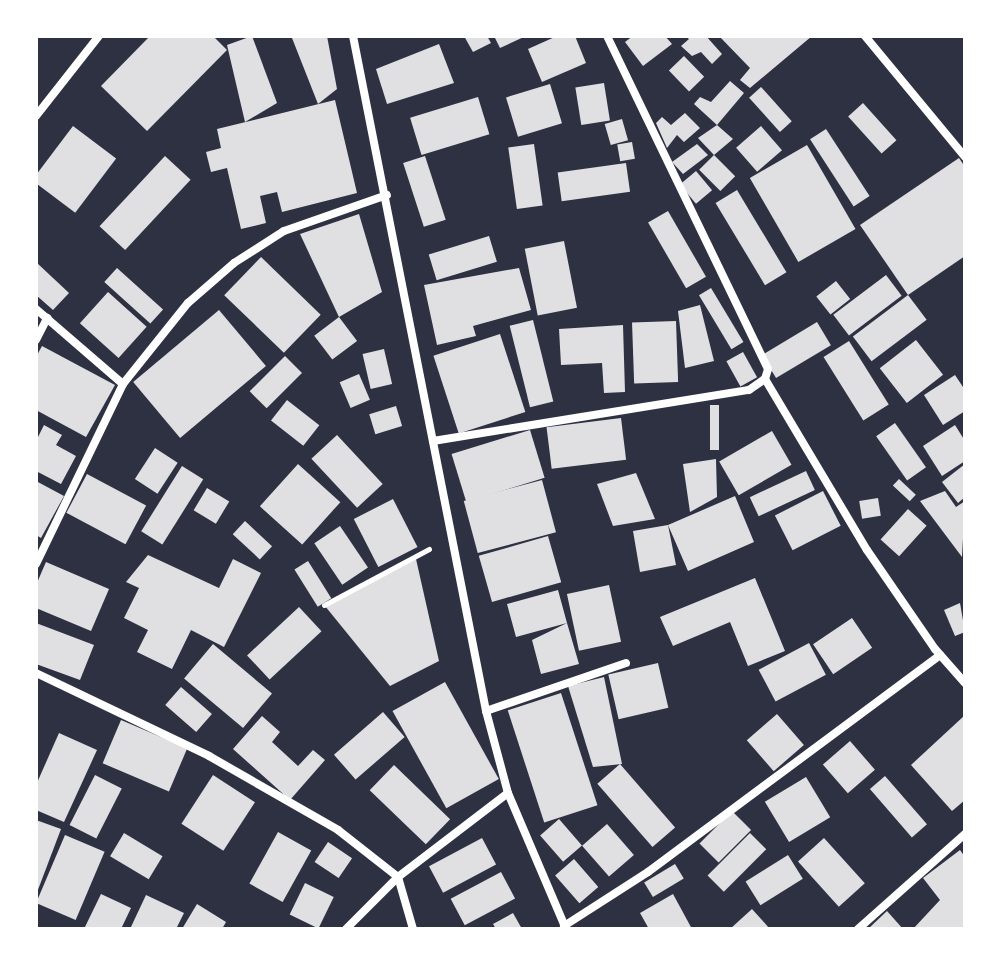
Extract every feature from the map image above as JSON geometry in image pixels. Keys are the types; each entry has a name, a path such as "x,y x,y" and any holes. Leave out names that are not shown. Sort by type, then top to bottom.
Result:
{"street":[{"path":"36,116 99,36"},
{"path":"353,36 387,195 486,711 508,793 565,928 648,872 940,655"},
{"path":"433,441 749,390 765,379 768,369 607,36"},
{"path":"865,36 965,157"},
{"path":"36,564 123,384 188,303 234,263 284,231 387,195"},
{"path":"36,309 123,384"},
{"path":"36,340 47,318"},
{"path":"765,379 867,550 940,655 965,683"},
{"path":"486,711 626,663"},
{"path":"36,673 209,756 338,830 398,877 413,929"},
{"path":"346,929 398,877 508,793"},
{"path":"858,929 965,834"}],"path":[{"path":"324,605 453,537"}],"building":[{"path":"150,36 213,36 227,50 147,131 101,86"},
{"path":"252,36 277,103 245,122 227,45"},
{"path":"327,36 337,89 318,104 292,38"},
{"path":"464,36 487,36 491,43 473,52"},
{"path":"494,36 526,36 500,48"},
{"path":"557,36 575,36 586,63 542,82 528,49"},
{"path":"633,36 665,36 672,44 643,66 625,42"},
{"path":"685,36 706,36 722,54 712,64 701,52 692,56 681,46 689,39"},
{"path":"719,36 812,36 750,88 740,80 750,68"},
{"path":"439,44 454,83 387,104 376,69"},
{"path":"684,56 704,77 689,91 669,71"},
{"path":"730,81 744,93 717,125 694,104 700,97 711,102"},
{"path":"604,83 610,121 581,125 575,88"},
{"path":"550,84 562,123 518,137 506,97"},
{"path":"761,87 792,121 780,132 749,98"},
{"path":"478,97 489,134 422,155 410,118"},
{"path":"335,100 357,193 282,212 277,192 260,196 266,223 241,229 227,168 211,172 206,152 221,148 217,129"},
{"path":"863,103 896,140 882,154 848,116"},
{"path":"685,113 700,128 684,142 677,135 667,148 656,123 662,117 671,125"},
{"path":"622,119 628,140 611,145 605,124"},
{"path":"717,125 733,139 714,155 698,138"},
{"path":"73,126 116,158 75,213 36,183 36,175"},
{"path":"761,126 782,150 757,172 736,148"},
{"path":"826,129 870,196 854,206 810,139"},
{"path":"632,142 635,159 620,161 617,145"},
{"path":"534,144 543,205 517,209 508,148"},
{"path":"697,144 708,155 683,174 672,162"},
{"path":"807,145 856,229 798,262 750,178"},
{"path":"714,155 735,176 720,191 699,170"},
{"path":"165,156 191,180 125,250 100,226"},
{"path":"425,156 446,220 424,227 403,163"},
{"path":"959,158 965,167 965,256 908,295 860,225"},
{"path":"626,163 630,192 562,201 558,173"},
{"path":"696,171 712,190 696,204 680,184"},
{"path":"737,190 786,272 765,285 716,203"},
{"path":"668,211 706,277 686,288 648,222"},
{"path":"359,214 382,292 339,317 300,234"},
{"path":"489,236 497,262 437,280 429,254"},
{"path":"564,241 577,308 538,315 525,249"},
{"path":"261,257 321,315 284,353 224,295"},
{"path":"36,262 69,293 53,310 36,295"},
{"path":"117,268 163,309 150,324 104,282"},
{"path":"519,268 531,310 473,326 476,336 437,345 424,285"},
{"path":"886,275 902,296 849,335 833,315"},
{"path":"836,281 850,299 830,315 816,296"},
{"path":"711,288 743,342 731,349 699,295"},
{"path":"108,292 147,327 119,358 80,323"},
{"path":"908,295 927,320 872,361 853,337"},
{"path":"700,305 714,361 685,368 678,311"},
{"path":"219,310 266,366 180,438 133,382"},
{"path":"339,317 357,341 332,360 314,336"},
{"path":"533,320 553,402 530,407 510,326"},
{"path":"676,321 678,382 634,383 632,323"},
{"path":"817,322 831,345 776,378 762,355"},
{"path":"623,325 625,392 604,393 602,363 561,365 559,329"},
{"path":"500,334 525,412 459,434 433,356"},
{"path":"916,340 943,375 907,403 880,368"},
{"path":"849,341 889,405 863,421 824,357"},
{"path":"42,346 115,385 86,437 36,410 36,357"},
{"path":"384,349 392,384 371,389 363,354"},
{"path":"743,352 757,377 740,387 726,361"},
{"path":"285,356 302,373 267,408 250,391"},
{"path":"359,374 370,400 351,408 340,382"},
{"path":"955,375 965,390 965,411 943,425 924,395"},
{"path":"287,400 319,425 303,446 271,420"},
{"path":"710,405 719,405 719,450 710,450"},
{"path":"396,406 402,426 375,434 369,414"},
{"path":"621,418 626,460 552,469 547,427"},
{"path":"895,423 926,467 907,480 876,436"},
{"path":"44,425 62,435 56,445 76,456 61,484 36,471 36,441"},
{"path":"955,425 965,441 965,461 942,476 923,446"},
{"path":"530,430 545,478 466,502 452,454"},
{"path":"772,431 792,465 739,495 719,461"},
{"path":"337,435 383,484 357,508 311,459"},
{"path":"155,448 178,463 157,494 135,479"},
{"path":"716,459 717,497 690,512 683,464"},
{"path":"298,464 340,502 302,544 260,506"},
{"path":"965,464 965,497 958,503 942,482"},
{"path":"182,466 203,479 162,545 141,531"},
{"path":"806,471 815,490 759,516 750,497"},
{"path":"636,473 655,519 613,526 597,484"},
{"path":"87,474 146,505 126,544 66,513"},
{"path":"899,479 916,495 910,501 893,486"},
{"path":"542,480 556,532 478,553 464,501"},
{"path":"36,481 64,496 41,538 36,535"},
{"path":"207,488 229,501 216,524 194,510"},
{"path":"823,491 841,526 793,550 775,516"},
{"path":"945,491 956,507 965,501 962,557 920,501"},
{"path":"735,496 754,542 688,571 668,525"},
{"path":"878,498 881,516 862,519 859,501"},
{"path":"393,499 418,547 378,567 354,519"},
{"path":"908,509 927,526 899,556 881,539"},
{"path":"245,521 272,546 260,559 233,534"},
{"path":"668,525 676,565 640,572 633,531"},
{"path":"340,526 368,567 342,585 314,543"},
{"path":"548,536 561,582 492,602 479,556"},
{"path":"148,555 219,588 233,559 261,573 224,647 191,630 172,669 137,652 148,630 124,618 139,588 126,582"},
{"path":"416,559 439,661 390,686 325,606"},
{"path":"308,561 331,598 318,607 294,569"},
{"path":"46,562 109,589 91,631 36,608 36,585"},
{"path":"755,578 785,651 748,666 730,622 673,646 660,617"},
{"path":"609,585 621,642 579,651 567,594"},
{"path":"558,590 567,623 516,637 507,604"},
{"path":"960,603 965,632 955,636 944,610"},
{"path":"299,607 322,631 270,680 247,655"},
{"path":"852,618 872,648 833,674 813,644"},
{"path":"36,623 94,645 80,680 36,664"},
{"path":"567,623 579,664 541,674 532,640"},
{"path":"809,643 826,675 776,702 759,670"},
{"path":"213,644 272,693 243,728 184,678"},
{"path":"658,663 668,708 619,719 608,674"},
{"path":"604,677 622,764 593,767 568,686"},
{"path":"445,682 499,779 446,808 393,711"},
{"path":"181,687 212,714 196,732 165,705"},
{"path":"561,693 597,805 544,823 508,710"},
{"path":"383,712 405,737 356,780 334,755"},
{"path":"777,714 804,745 774,771 747,740"},
{"path":"965,715 965,800 952,811 911,765"},
{"path":"262,716 280,732 272,742 298,766 313,750 325,760 290,800 233,749"},
{"path":"121,720 187,748 169,791 103,763"},
{"path":"59,733 97,750 64,822 36,810 36,785"},
{"path":"850,741 875,770 848,793 823,765"},
{"path":"620,764 675,827 652,847 597,784"},
{"path":"394,765 450,819 426,844 370,790"},
{"path":"95,775 122,789 96,839 70,825"},
{"path":"213,775 255,802 223,851 181,824"},
{"path":"885,776 927,824 912,837 870,789"},
{"path":"806,777 830,817 789,842 765,802"},
{"path":"732,811 751,830 719,863 699,844"},
{"path":"559,819 582,845 563,862 540,835"},
{"path":"36,820 61,829 36,895"},
{"path":"607,824 634,855 609,877 582,846"},
{"path":"278,832 311,850 283,902 249,884"},
{"path":"124,833 163,856 149,879 110,856"},
{"path":"750,833 766,849 724,892 708,875"},
{"path":"65,835 105,852 76,920 36,903"},
{"path":"482,838 496,864 443,893 429,866"},
{"path":"824,838 865,883 839,907 798,861"},
{"path":"328,842 352,858 339,878 315,862"},
{"path":"960,850 965,857 965,929 913,929 940,900 923,878"},
{"path":"788,855 803,879 760,905 746,881"},
{"path":"574,859 598,887 579,903 555,875"},
{"path":"675,864 684,879 653,897 644,883"},
{"path":"501,872 515,898 465,925 451,899"},
{"path":"305,883 334,897 318,928 290,914"},
{"path":"101,894 131,908 121,929 84,929"},
{"path":"673,894 692,929 649,929 640,913"},
{"path":"146,895 184,913 176,929 130,929"},
{"path":"197,904 226,922 222,929 182,929"},
{"path":"752,909 770,929 730,929"},
{"path":"887,911 903,929 868,929"},
{"path":"513,913 522,929 496,929 493,924"}]}
